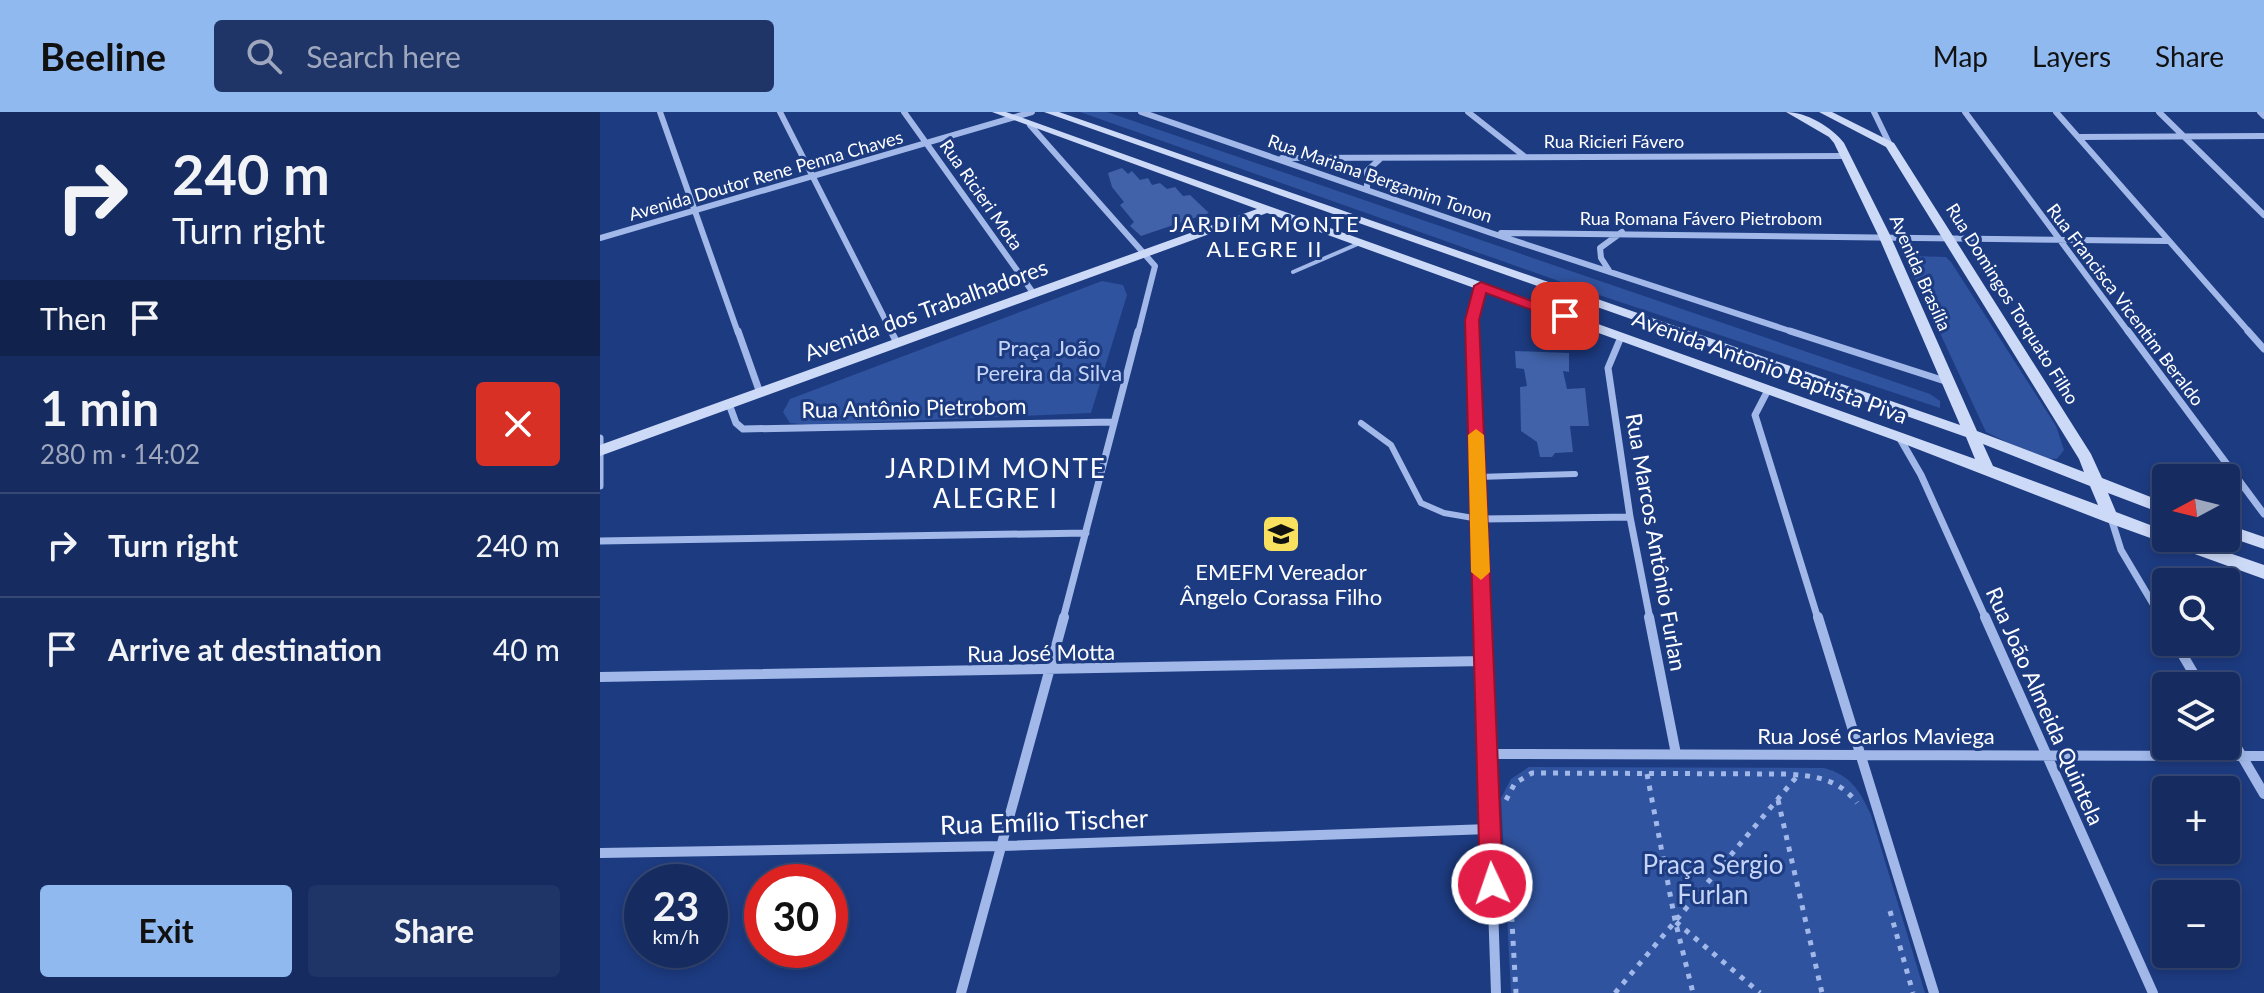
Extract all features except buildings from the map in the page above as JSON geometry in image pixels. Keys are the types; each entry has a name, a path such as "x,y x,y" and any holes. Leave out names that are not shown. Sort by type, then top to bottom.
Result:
{"main road":[{"name":"Avenida Antonio Baptista Piva","path":"997,112 1031,118 1266,209 1899,436 2152,533"},
{"name":"Avenida Antonio Baptista Piva","path":"1049,112 1971,434 2152,504"},
{"name":"Avenida Brasília","path":"1791,112 1833,135 1845,156 1884,235 1988,472"},
{"path":"1824,112 1890,145"},
{"name":"Rua Domingos Torquato Filho","path":"1890,145 1953,241 2100,486 2111,518"},
{"path":"1266,209 1275,193"},
{"name":"Avenida dos Trabalhadores","path":"601,446 760,393 1266,209 1307,204"},
{"path":"1384,252 1385,244 1401,237"},
{"path":"2240,535 2264,543"},
{"name":"Avenida Antonio Baptista Piva","path":"2207,552 2264,572"}],"street":[{"path":"660,112 760,393"},
{"path":"780,112 897,343"},
{"name":"Rua Ricieri Mota","path":"904,112 1034,294"},
{"name":"Rua Mariana Bergamim Tonon","path":"1141,112 1162,116 1491,233 1948,382"},
{"path":"1468,112 1524,156"},
{"name":"Rua Domingos Torquato Filho","path":"1874,112 1890,145"},
{"name":"Rua Francisca Vicentim Beraldo","path":"1965,112 2264,514"},
{"path":"2056,112 2264,349"},
{"path":"2159,112 2264,215"},
{"name":"Avenida Doutor Rene Penna Chaves","path":"600,238 1012,117"},
{"path":"961,993 1050,671 1155,266 1031,118"},
{"path":"2079,137 2264,136"},
{"name":"Rua Ricieri Fávero","path":"1275,158 1845,156"},
{"path":"1367,190 1364,177 1368,167 1382,157"},
{"path":"1611,273 1601,258 1600,248 1624,231"},
{"name":"Rua Romana Fávero Pietrobom","path":"1491,233 1624,231 1884,235 1953,241 2167,241"},
{"path":"1481,286 1472,320 1496,993"},
{"name":"Rua Marcos Antônio Furlan","path":"1621,337 1608,368 1630,517 1676,754"},
{"path":"2255,338 2264,338"},
{"path":"1768,390 1755,415 1934,993"},
{"name":"Rua Antônio Pietrobom","path":"729,404 736,423 743,429 1114,422"},
{"name":"Rua João Almeida Quintela","path":"1899,436 1921,475 2153,993"},
{"path":"600,486 601,446"},
{"path":"1479,519 1630,517"},
{"path":"2111,518 2121,550 2152,602"},
{"path":"600,541 1086,533"},
{"name":"Rua José Motta","path":"600,677 1484,661"},
{"path":"2240,753 2264,794"},
{"name":"Rua José Carlos Maviega","path":"1488,754 2264,756"},
{"name":"Rua Emílio Tischer","path":"600,853 1002,846 1489,829"}],"lane":[{"path":"1293,272 1360,243"},
{"path":"1361,423 1381,432 1393,445 1413,492 1423,505 1435,511 1479,519"},
{"path":"1478,477 1575,474"}],"path":[{"path":"1506,815 1506,800 1515,783 1532,773 1827,777 1849,789 1862,811"},
{"path":"1647,774 1675,920 1693,993"},
{"path":"1615,993 1798,775"},
{"path":"1778,800 1822,993"},
{"path":"1509,860 1516,993"},
{"path":"1888,902 1913,993"},
{"path":"1675,920 1760,993"}],"green space":[{"path":"1080,112 1107,112 1930,394 1940,401 1940,408 1587,291"},
{"path":"1912,256 1946,257 1951,262 2056,426 2064,450 2057,459 2039,458 1986,432 1907,262"},
{"name":"Praça João Pereira da Silva","path":"1102,281 1123,285 1127,295 1091,413 810,425 790,423 783,412 790,399"},
{"name":"Praça Sergio Furlan","path":"1529,767 1824,768 1841,775 1858,791 1871,815 1925,993 1511,993 1501,798 1511,779"}],"slow traffic":[{"path":"1476,435 1481,572"}],"place":[{"name":"EMEFM Vereador Ângelo Corassa Filho","path":"1281,534"}],"district":[{"name":"JARDIM MONTE ALEGRE II","path":"1265,236"},
{"name":"JARDIM MONTE ALEGRE I","path":"996,484"}],"route":[{"path":"1492,884 1472,320 1481,286 1565,316"}]}
